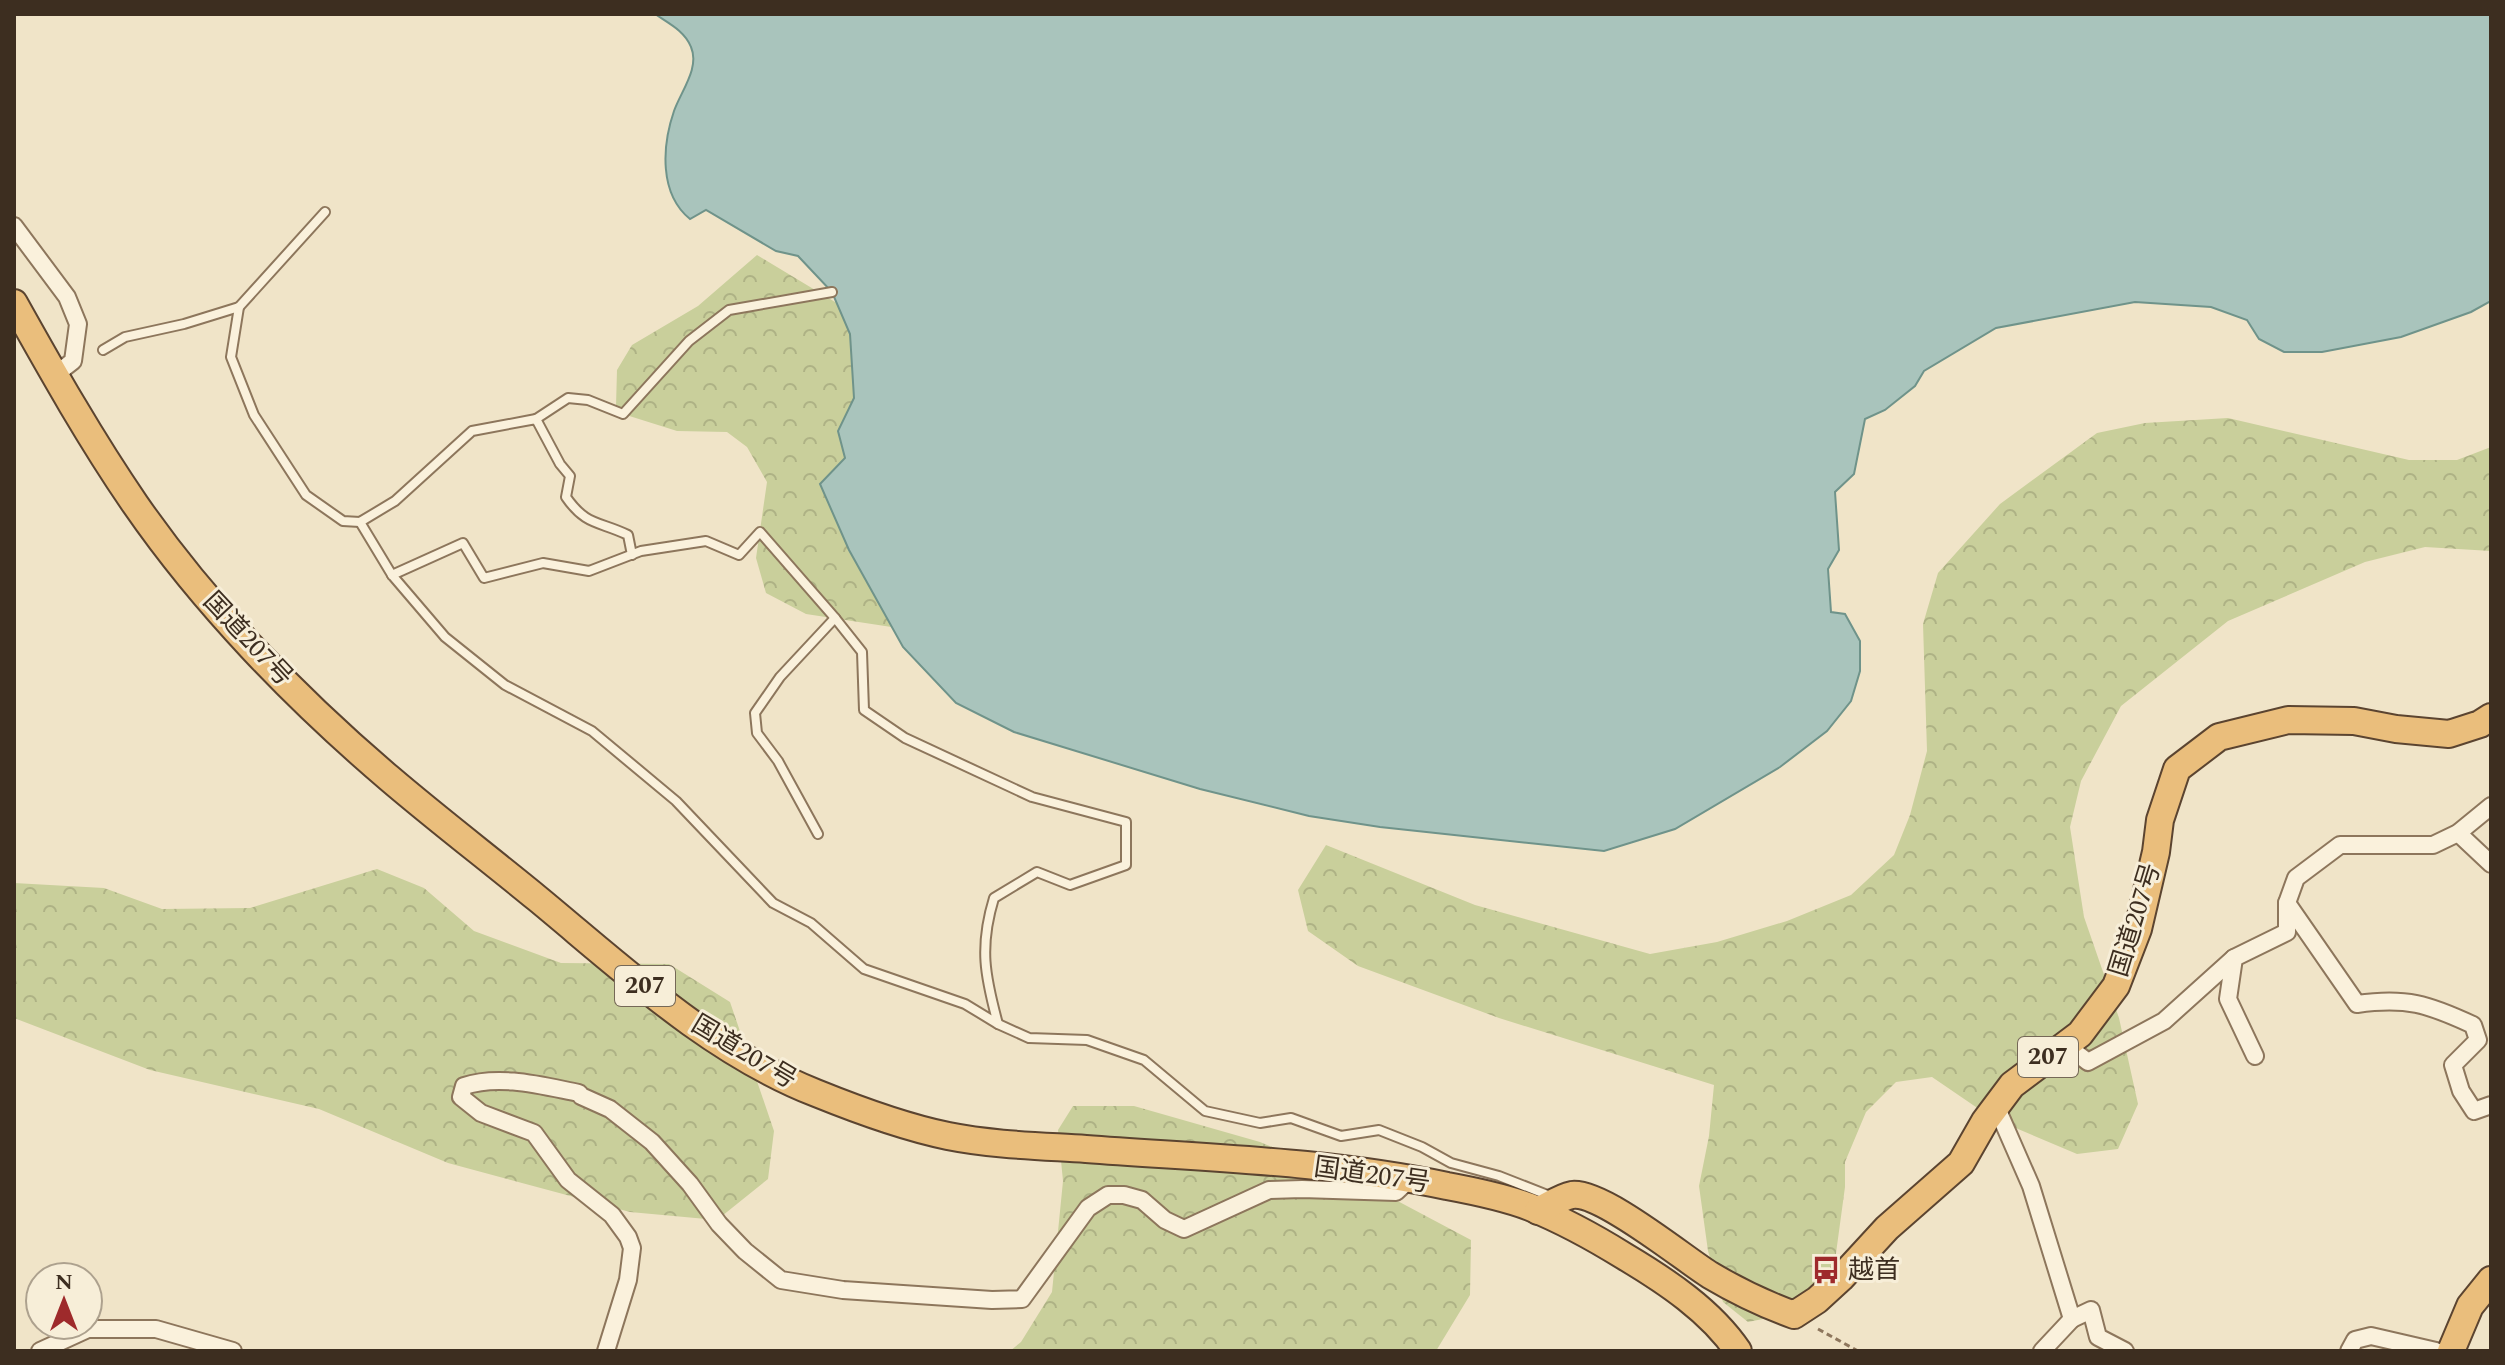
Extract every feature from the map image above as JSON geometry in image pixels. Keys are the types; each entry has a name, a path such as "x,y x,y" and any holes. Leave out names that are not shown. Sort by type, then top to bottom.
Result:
{"highway":[{"name":"国道207号","path":"14,303 135,505 247,641 313,709 388,777 599,952 714,1039 768,1073 828,1098 945,1136 1012,1144 1345,1168 1549,1206 1648,1270 1711,1318 1738,1351"},
{"name":"国道207号","path":"1549,1206 1571,1195 1587,1196 1659,1237 1708,1274 1758,1302 1794,1315 1817,1300 1887,1228 1961,1163 2012,1085 2080,1034 2116,986 2138,929 2156,852 2160,820 2177,769 2219,737 2288,720 2354,721 2449,734 2491,717"},
{"path":"2451,1351 2470,1306 2491,1280"}],"street":[{"path":"14,226 67,297 78,324 73,361 55,375"},
{"path":"2066,1045 2088,1062 2164,1021 2234,958 2287,932 2287,903 2296,878 2340,845 2433,845 2458,833 2491,806"},
{"path":"2458,833 2491,864"},
{"path":"2287,903 2357,1004 2392,999 2439,1009 2473,1025 2478,1040 2453,1065 2461,1091 2474,1111 2491,1105"},
{"path":"2234,958 2228,999 2255,1056"},
{"path":"606,1351 628,1280 632,1248 628,1237 612,1215 568,1180 534,1133 481,1113 461,1097 464,1086 480,1080 530,1084 579,1093 610,1109 652,1142 728,1233 781,1280 843,1290 992,1300 1022,1299 1088,1208 1108,1195 1142,1200 1165,1220 1184,1229 1269,1190 1396,1192 1411,1178"},
{"path":"1996,1106 2031,1186 2072,1319"},
{"path":"2042,1351 2072,1319 2091,1310 2098,1337 2125,1351"},
{"path":"40,1351 88,1329 156,1329 233,1351"},
{"path":"2349,1351 2355,1340 2371,1336 2436,1351"}],"lane":[{"path":"103,350 125,337 184,324 239,307 325,212"},
{"path":"239,307 231,357 254,415 306,495 343,521 360,522 395,501 472,431 536,419 568,398 588,400 623,414 689,341 729,310 832,292"},
{"path":"536,419 560,464 570,476 566,497 575,510 590,522 628,535 632,555"},
{"path":"360,522 392,575 445,637 505,685 592,731 676,801 773,903 811,923 864,969 965,1004 1029,1038 1087,1040 1144,1060 1205,1111 1260,1123 1291,1118 1341,1136 1379,1130 1422,1147 1451,1163 1499,1176 1549,1206"},
{"path":"392,575 463,543 484,578 543,563 589,571 632,555 706,541 739,555 760,532 862,652 864,710 905,738 1032,797 1126,822 1126,865 1070,885 1037,872 994,898 986,924 985,976 998,1024"},
{"path":"818,834 778,761 757,733 755,713 780,677 835,618"}],"path":[{"path":"1794,1315 1858,1351"}],"green space":[{"path":"757,255 840,305 882,380 898,628 806,614 766,593 756,558 767,482 747,447 727,432 677,431 623,414 616,406 617,370 632,345 698,306"},
{"path":"2228,418 2409,460 2457,460 2491,447 2491,551 2425,547 2365,562 2228,621 2121,706 2081,781 2070,827 2084,917 2119,1018 2138,1104 2118,1149 2077,1154 1992,1118 1932,1077 1896,1082 1866,1112 1845,1162 1845,1187 1834,1268 1793,1313 1748,1322 1723,1302 1708,1251 1699,1186 1709,1136 1714,1085 1499,1018 1358,966 1308,931 1298,890 1326,845 1475,905 1650,954 1717,942 1787,921 1851,895 1894,855 1910,815 1927,751 1923,624 1938,573 2000,504 2097,433 2145,423"},
{"path":"377,869 424,888 474,931 561,963 669,964 730,1002 774,1131 768,1179 717,1220 630,1212 448,1163 319,1109 150,1070 14,1018 14,883 104,888 162,909 250,908"},
{"path":"1073,1106 1134,1106 1260,1142 1375,1189 1471,1240 1470,1295 1436,1351 1010,1351 1021,1342 1052,1292 1063,1181 1058,1130"}],"water":[{"path":"655,14 2491,14 2491,301 2471,312 2401,337 2322,352 2284,352 2259,339 2247,320 2211,307 2135,302 1996,328 1924,371 1915,386 1885,410 1865,419 1854,474 1835,492 1839,550 1828,569 1831,612 1845,614 1860,641 1860,671 1851,701 1827,731 1780,767 1675,829 1604,851 1380,827 1309,816 1200,789 1014,732 956,703 903,647 849,550 820,484 845,458 838,431 854,398 850,334 832,292 798,256 776,251 706,210 690,219 680,209 668,183 667,139 674,111 691,71 693,55 685,36"}],"place":[{"name":"越首","path":"1826,1270"}]}
